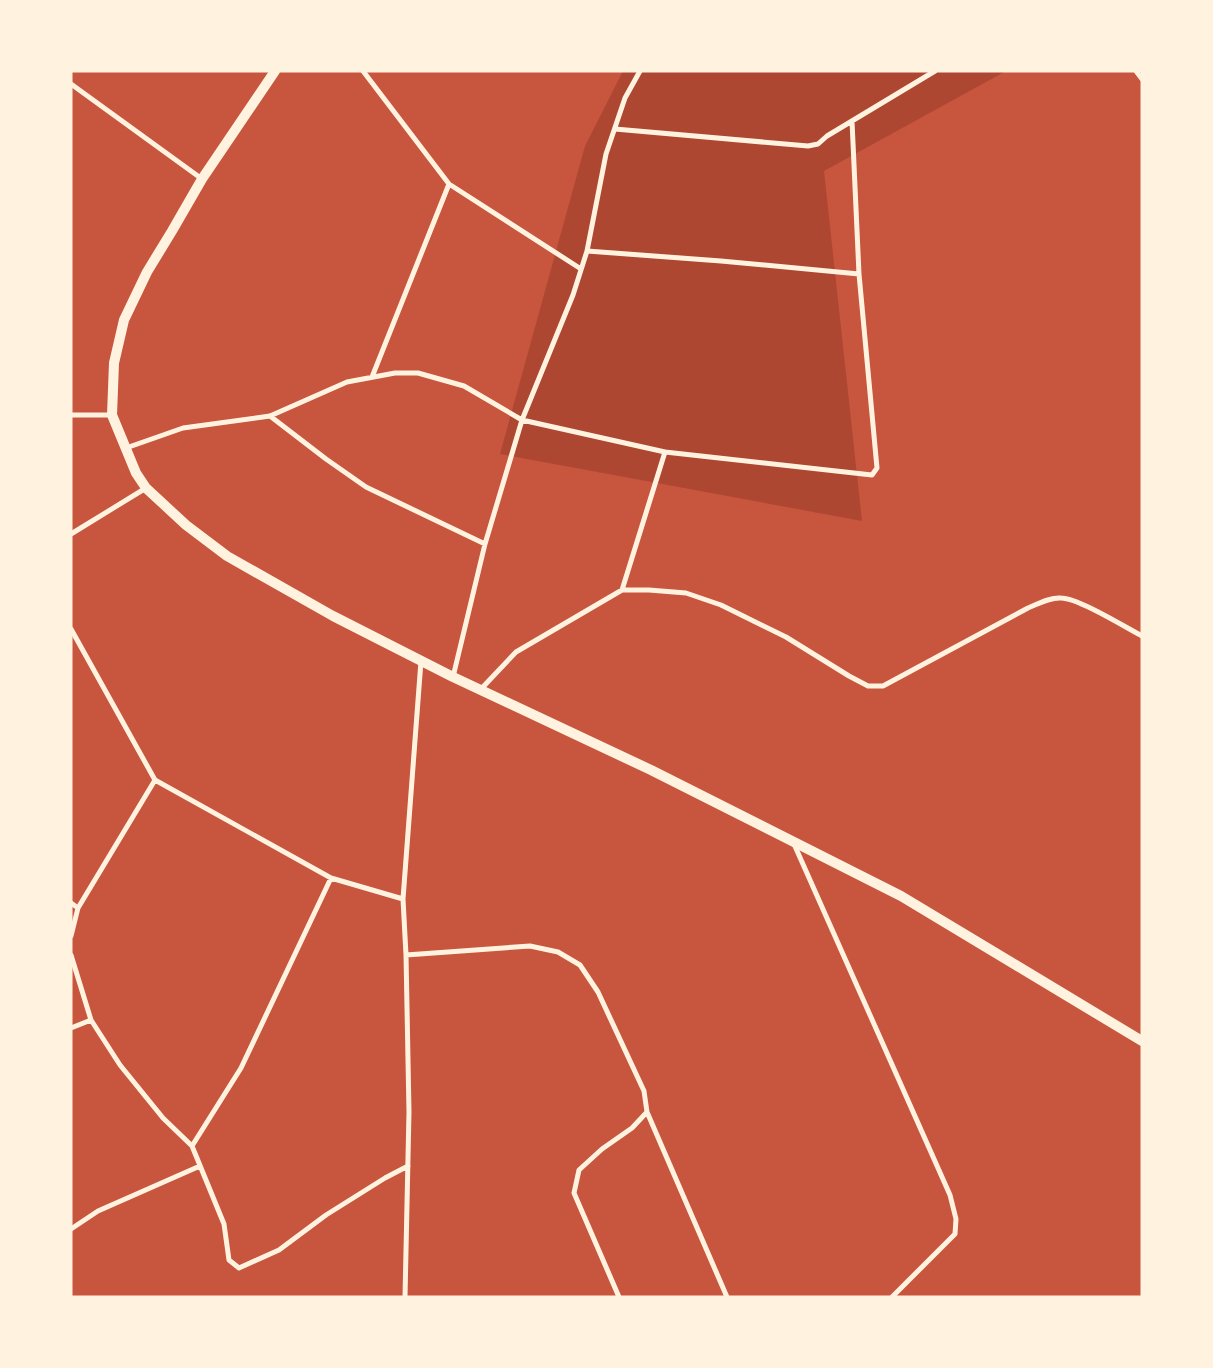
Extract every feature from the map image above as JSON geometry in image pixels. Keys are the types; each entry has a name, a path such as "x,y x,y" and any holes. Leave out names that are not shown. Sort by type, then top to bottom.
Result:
{"main road":[{"path":"275,71 202,179 147,272 124,320 114,364 112,415 136,473 146,488 186,525 227,556 333,616 453,676 651,770 901,896 1142,1041"}],"street":[{"path":"364,71 450,184 581,269"},
{"path":"453,676 485,544 522,420 581,269 606,154 625,98 640,71"},
{"path":"615,129 808,146 818,144 827,136 935,71"},
{"path":"1136,71 1142,80"},
{"path":"71,84 202,179"},
{"path":"125,448 183,428 270,416 347,382 395,374 418,373 464,386 522,420 665,452 872,475 877,468 859,274 852,121"},
{"path":"372,378 450,184"},
{"path":"586,251 859,274"},
{"path":"71,414 112,415"},
{"path":"270,416 366,487 485,544"},
{"path":"622,590 665,452"},
{"path":"71,534 146,488"},
{"path":"481,689 516,652 622,590 686,593 721,605 786,637 868,686 882,686 1028,608 1062,597 1087,606 1142,636"},
{"path":"71,630 155,780 331,878 403,899"},
{"path":"405,1297 409,1112 403,899 421,660"},
{"path":"71,936 78,908 155,780"},
{"path":"793,842 950,1195 956,1219 955,1234 892,1297"},
{"path":"192,1146 241,1068 331,878"},
{"path":"71,903 78,908"},
{"path":"406,955 530,946 558,952 580,965 598,992 644,1091 647,1112 727,1297"},
{"path":"71,955 91,1020 120,1065 163,1118 192,1146 224,1224 229,1260 239,1268 279,1250 326,1215 408,1166"},
{"path":"71,1028 91,1020"},
{"path":"620,1297 574,1193 579,1170 602,1149 632,1128 647,1112"},
{"path":"71,1228 98,1211 200,1166"}],"shaded area":[{"path":"623,71 1006,71 824,171 862,521 500,454 585,146"}]}
